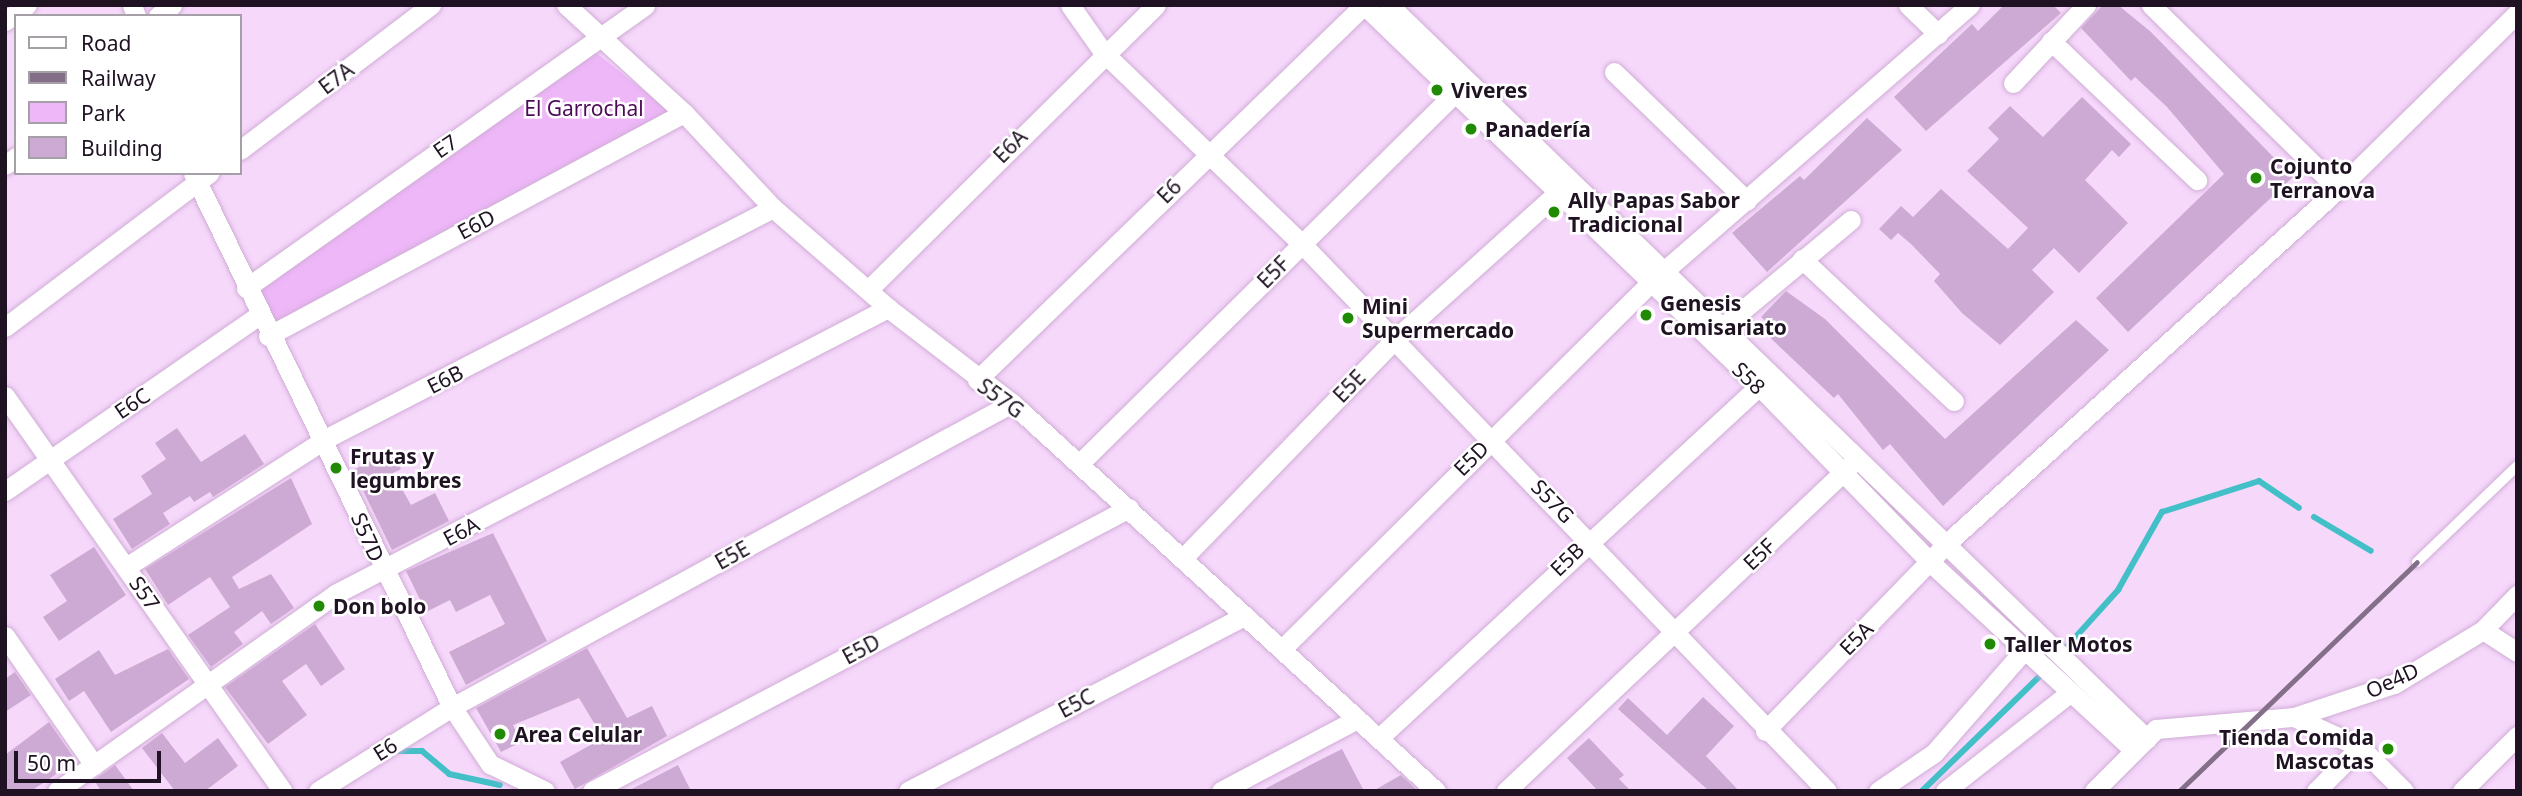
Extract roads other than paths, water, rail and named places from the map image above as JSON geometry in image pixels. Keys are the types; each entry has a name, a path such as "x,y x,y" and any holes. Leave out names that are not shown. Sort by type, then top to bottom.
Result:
{"street":[{"name":"E7A","path":"242,148 431,5"},
{"name":"S57G","path":"566,5 603,36 684,113 772,208 888,308 977,380 1012,403 1244,616 1283,648 1436,791"},
{"name":"E7","path":"246,288 645,5"},
{"name":"S57G","path":"1070,5 1103,52 1209,151 1302,244 1589,538 1674,635 1765,731 1827,791"},
{"name":"E6A","path":"868,290 1103,52 1156,5"},
{"name":"S58","path":"1364,5 1460,87 1665,273 1759,386 1842,475 1931,563 2071,692 2140,745"},
{"name":"E6","path":"977,380 1209,151 1364,5"},
{"name":"S58","path":"1389,5 1555,195 1649,284 1715,333 1856,458 1946,544 2140,745"},
{"path":"1908,5 1938,34"},
{"name":"E5D","path":"1283,648 1491,438 1649,284 1665,273 1970,5"},
{"path":"2013,83 2087,5"},
{"path":"2151,5 2338,189"},
{"name":"E5A","path":"1765,731 1931,563 1946,544 2338,189 2517,13"},
{"path":"2051,41 2197,180"},
{"path":"1615,72 1746,201"},
{"name":"E5F","path":"1080,463 1460,87"},
{"name":"E6D","path":"268,336 684,113"},
{"path":"5,327 200,176"},
{"name":"S57D","path":"200,176 258,316 325,439 383,572 452,707 490,764 520,786 545,791"},
{"name":"E5E","path":"1182,559 1394,340 1555,195"},
{"name":"E6B","path":"126,567 325,439 772,208"},
{"path":"1715,333 1851,220"},
{"path":"1802,259 1954,401"},
{"name":"E6A","path":"57,791 335,594 383,572 888,308"},
{"name":"E6C","path":"5,491 258,316"},
{"name":"E5B","path":"1380,737 1589,538 1759,386"},
{"name":"S57","path":"5,396 283,791"},
{"name":"E5E","path":"452,707 1012,403"},
{"name":"E5F","path":"1506,791 1674,635 1842,475 1856,458"},
{"name":"E5D","path":"592,791 1129,508"},
{"name":"Oe4D","path":"2140,745 2156,729 2294,717 2394,684 2483,629 2517,595"},
{"name":"E5C","path":"908,791 1244,616"},
{"path":"2483,629 2517,652"},
{"path":"5,636 94,765"},
{"path":"1878,791 1934,753 2025,649"},
{"path":"1945,791 2071,692"},
{"name":"E6","path":"318,791 452,707"},
{"path":"2294,717 2360,747 2404,791"},
{"path":"1221,791 1357,719"},
{"path":"2462,791 2517,736"},
{"path":"2094,791 2140,745"},
{"path":"2316,791 2360,747"}],"lane":[{"path":"2417,562 2517,466"}],"waterway":[{"path":"2062,652 2118,590 2162,512 2259,481 2299,508"},
{"path":"2314,517 2371,551"},
{"path":"1922,791 2044,672"},
{"path":"395,751 422,751 449,774 500,785"}],"railway":[{"path":"2179,791 2417,562"}],"place":[{"name":"Viveres","path":"1437,90"},
{"name":"Panadería","path":"1471,129"},
{"name":"Cojunto Terranova","path":"2256,178"},
{"name":"Ally Papas Sabor Tradicional","path":"1554,212"},
{"name":"Genesis Comisariato","path":"1646,315"},
{"name":"Mini Supermercado","path":"1348,318"},
{"name":"Frutas y legumbres","path":"336,468"},
{"name":"Don bolo","path":"319,606"},
{"name":"Taller Motos","path":"1990,644"},
{"name":"Area Celular","path":"500,734"},
{"name":"Tienda Comida Mascotas","path":"2388,749"}],"park label":[{"name":"El Garrochal","path":"584,108"}]}
